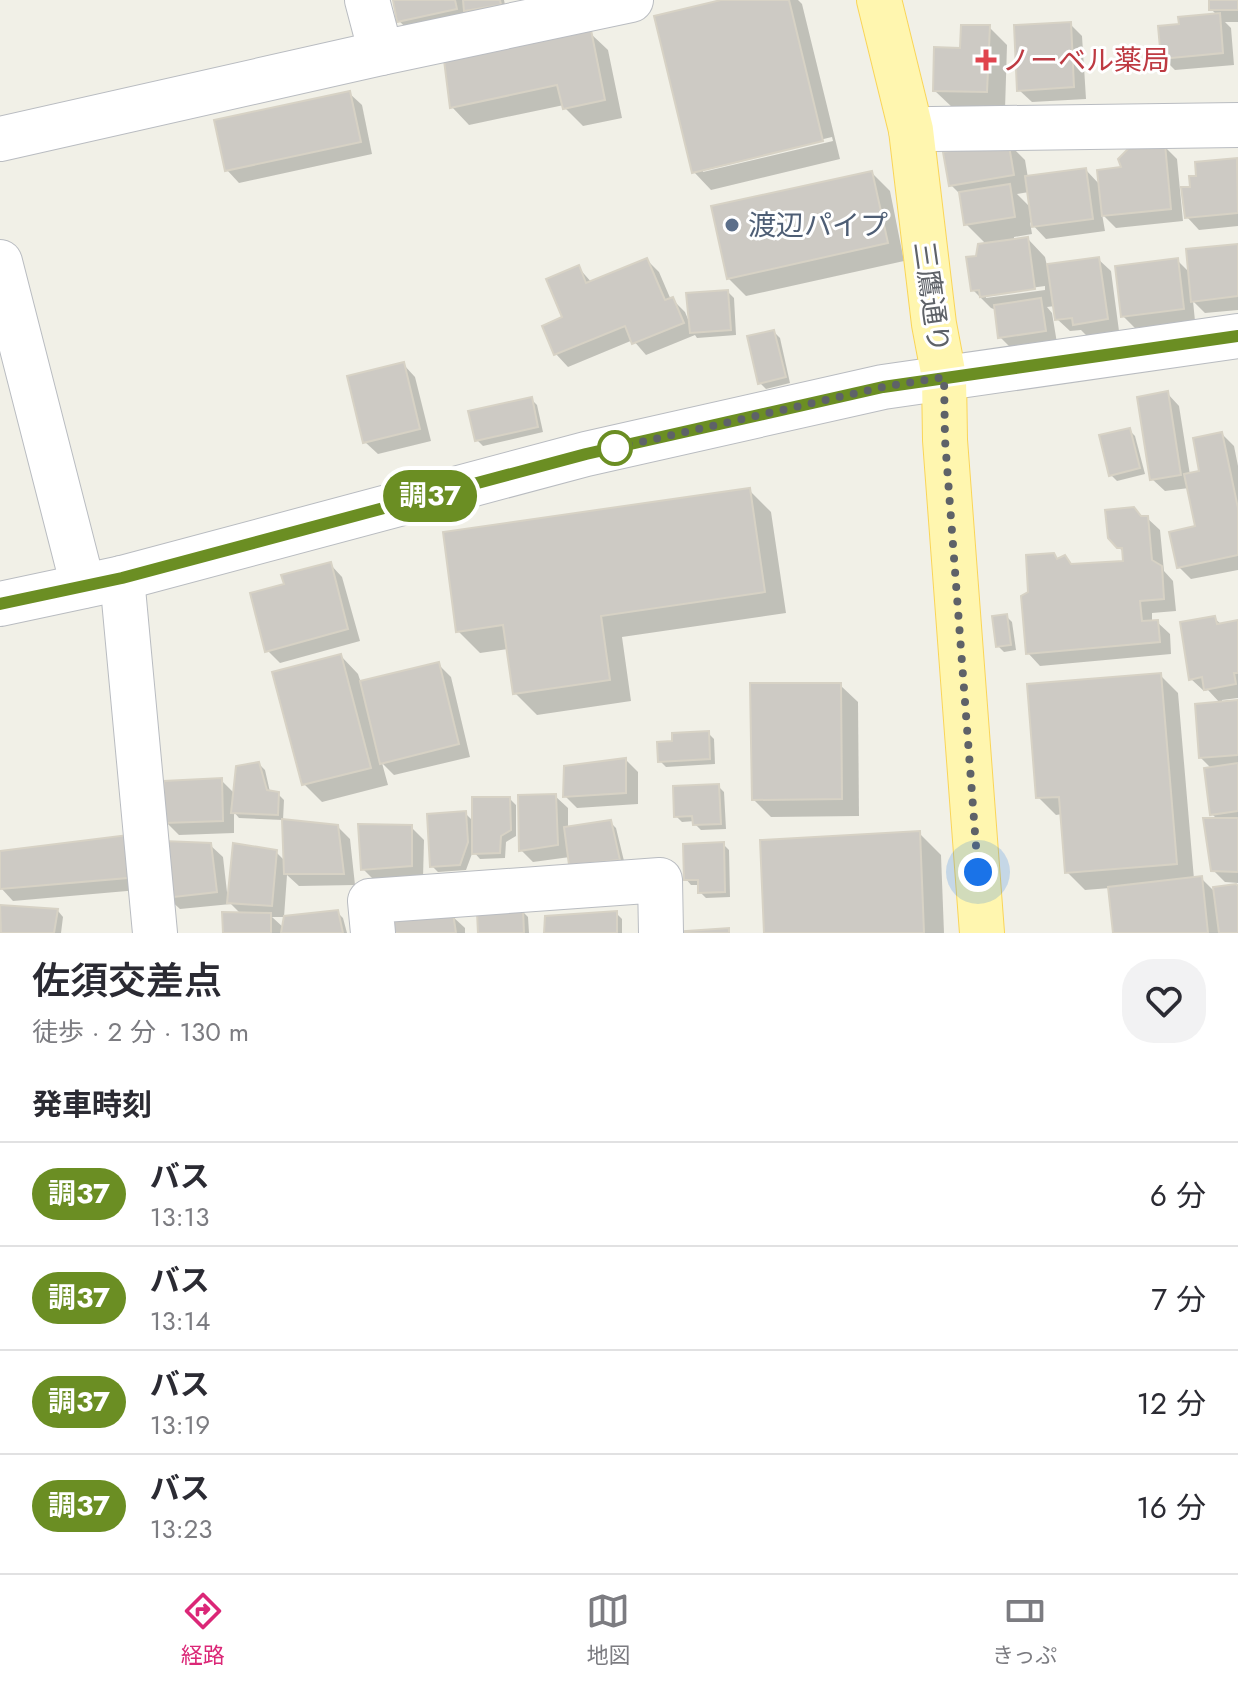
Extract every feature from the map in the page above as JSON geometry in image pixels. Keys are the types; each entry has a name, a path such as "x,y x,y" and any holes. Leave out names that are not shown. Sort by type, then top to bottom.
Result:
{"main road":[{"name":"三鷹通り","path":"879,0 911,130 934,324 944,377 945,440 982,933"}],"street":[{"path":"367,0 381,53"},
{"path":"0,139 631,0"},
{"path":"911,130 1238,125"},
{"path":"0,262 103,582 155,933"},
{"path":"0,604 103,582 586,454 883,387 1236,343"},
{"path":"373,933 370,901 660,880 661,933"}],"building":[{"path":"393,0 455,0 457,9 397,22"},
{"path":"463,0 500,0 501,5 464,11"},
{"path":"721,0 789,0 823,141 692,173 654,16"},
{"path":"1209,0 1238,0 1238,10 1209,10"},
{"path":"1220,13 1223,53 1161,59 1158,26 1179,24 1178,17"},
{"path":"1071,22 1074,87 1017,91 1014,25"},
{"path":"961,25 990,25 987,92 933,91 934,47 960,48"},
{"path":"591,30 605,100 563,109 557,85 450,108 444,60"},
{"path":"350,91 361,142 225,171 214,120"},
{"path":"1008,140 1014,175 949,186 943,152"},
{"path":"1165,144 1171,209 1102,216 1097,170 1121,167 1118,159 1129,148"},
{"path":"1237,158 1238,213 1185,218 1181,187 1190,187 1189,176 1196,176 1195,162"},
{"path":"1086,168 1093,219 1032,227 1025,176"},
{"path":"872,171 888,243 727,279 711,206"},
{"path":"1010,184 1015,217 964,225 959,192"},
{"path":"1028,237 1035,289 980,297 979,290 971,291 966,257 976,256 978,244"},
{"path":"1238,244 1238,296 1191,302 1186,249"},
{"path":"1099,257 1108,319 1073,325 1072,318 1055,320 1047,264"},
{"path":"647,258 665,300 673,297 684,323 632,344 625,326 554,355 542,326 562,317 546,279 579,265 586,283"},
{"path":"1178,258 1184,309 1121,317 1115,266"},
{"path":"728,290 731,330 690,333 686,293"},
{"path":"1041,298 1046,331 998,338 994,305"},
{"path":"774,330 786,377 758,384 747,336"},
{"path":"404,362 420,429 363,443 347,376"},
{"path":"1168,391 1181,475 1150,480 1137,397"},
{"path":"532,397 538,427 475,441 468,411"},
{"path":"1130,428 1140,468 1109,476 1099,435"},
{"path":"1222,432 1238,508 1238,555 1177,568 1169,532 1195,526 1184,474 1199,471 1193,438"},
{"path":"750,488 765,592 601,616 610,680 513,694 503,625 456,632 443,532"},
{"path":"1134,507 1141,516 1148,516 1152,560 1162,566 1164,599 1140,601 1142,621 1158,620 1160,642 1026,654 1021,596 1028,592 1026,555 1054,553 1057,559 1065,555 1071,564 1123,561 1122,548 1117,548 1108,538 1105,510"},
{"path":"331,562 348,629 265,652 250,593 284,584 281,575"},
{"path":"1007,614 1011,645 996,647 992,616"},
{"path":"1215,616 1217,624 1238,620 1238,673 1234,673 1236,684 1204,690 1202,677 1189,680 1180,622"},
{"path":"341,654 371,768 302,785 272,672"},
{"path":"439,662 459,744 380,764 360,681"},
{"path":"1161,673 1177,864 1065,873 1059,797 1036,798 1027,684"},
{"path":"750,683 841,683 842,799 752,800"},
{"path":"1238,700 1238,755 1199,758 1195,704"},
{"path":"709,731 710,759 658,762 657,742 672,741 672,733"},
{"path":"626,758 626,793 563,797 564,766"},
{"path":"259,762 267,790 279,792 278,815 231,813 236,766"},
{"path":"1238,763 1238,811 1210,815 1204,768"},
{"path":"222,778 223,821 164,823 164,781"},
{"path":"719,784 721,824 693,825 692,816 674,817 673,786"},
{"path":"556,794 558,845 519,851 518,795"},
{"path":"472,797 510,797 511,830 501,836 500,853 472,854"},
{"path":"466,811 468,842 460,865 430,867 427,814"},
{"path":"1203,818 1238,818 1238,872 1211,871"},
{"path":"282,819 338,825 344,874 284,874"},
{"path":"611,820 620,860 569,865 564,827"},
{"path":"358,824 412,825 412,866 361,870"},
{"path":"920,831 924,933 764,933 760,840"},
{"path":"128,835 139,877 0,889 0,851"},
{"path":"163,841 211,843 217,892 165,898"},
{"path":"724,842 725,892 698,893 698,880 684,880 683,844"},
{"path":"233,843 277,850 272,906 227,903"},
{"path":"1202,876 1208,933 1113,933 1108,887"},
{"path":"1236,884 1238,933 1219,933 1213,887"},
{"path":"0,905 58,909 54,933 1,933"},
{"path":"523,909 524,933 478,933 477,912"},
{"path":"338,910 343,933 281,933 284,916"},
{"path":"617,911 617,933 544,933 545,916"},
{"path":"222,912 271,913 271,933 223,933"},
{"path":"453,913 456,933 386,933 385,918"},
{"path":"729,928 729,933 673,933 673,932"}],"bus line":[{"name":"調37","path":"0,604 122,578 586,454 883,387 1238,336"}],"place":[{"name":"ノーベル薬局","path":"986,60"},
{"name":"渡辺パイプ","path":"732,225"}],"route":[{"path":"615,448 883,387 944,377 945,440 978,872"}]}
